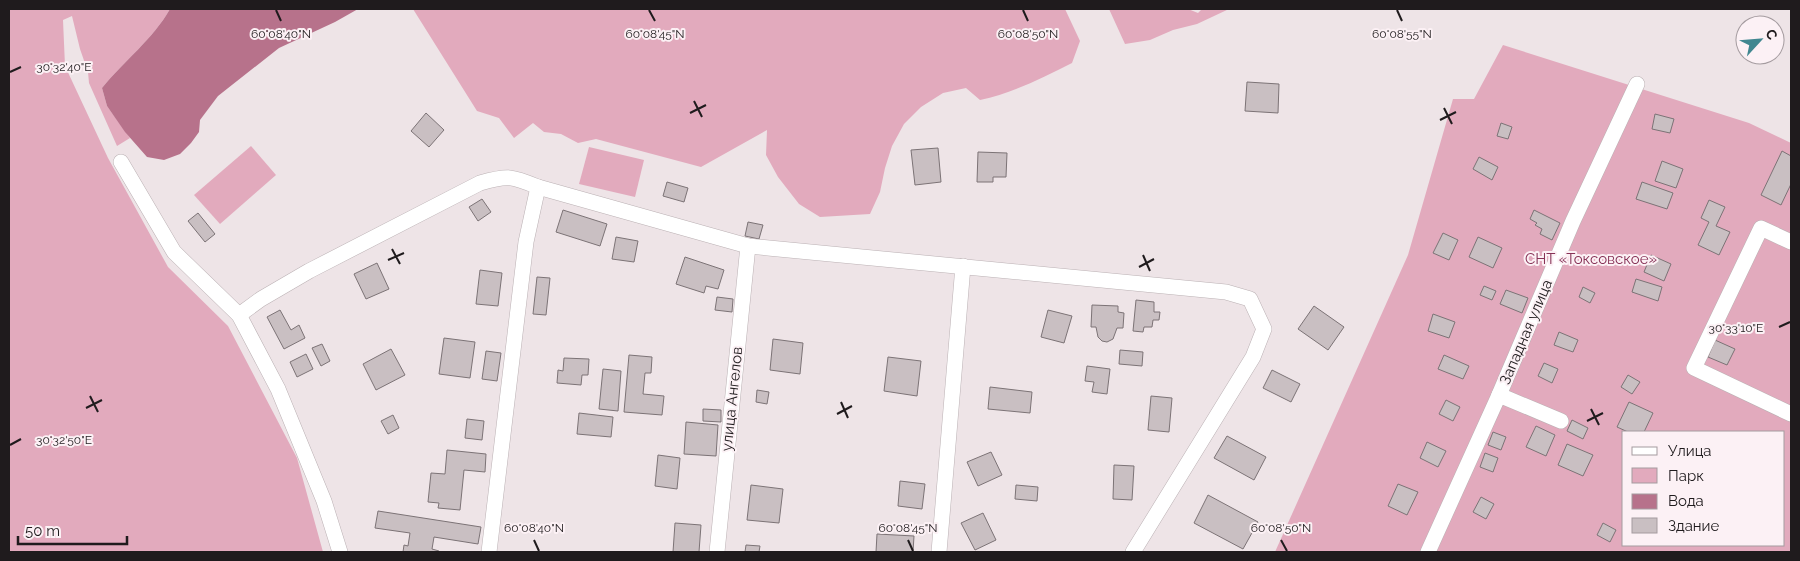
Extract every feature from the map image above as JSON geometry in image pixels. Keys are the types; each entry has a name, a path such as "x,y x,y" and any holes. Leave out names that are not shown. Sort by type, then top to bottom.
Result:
{"street":[{"name":"Западная улица","path":"1428,552 1499,395 1573,221 1636,84"},
{"path":"121,162 174,252 239,315 278,389 324,501 340,552"},
{"path":"239,315 261,299 309,271 480,183 497,178 514,177 538,187 748,246 1226,292 1250,299 1264,329 1253,357 1133,552"},
{"path":"489,552 526,242 538,187"},
{"path":"1791,242 1761,228 1694,368 1791,414"},
{"name":"улица Ангелов","path":"717,552 748,246"},
{"path":"939,552 963,266"},
{"path":"1499,395 1561,421"}],"green space":[{"path":"9,9 170,9 147,40 102,88 107,106 130,138 117,146 89,83 88,72 72,16 63,20 65,66 108,158 168,267 228,326 297,458 323,552 9,552"},
{"path":"413,9 1065,9 1080,41 1072,63 1027,84 980,100 966,88 943,93 921,107 904,124 892,146 880,192 870,214 820,217 799,204 778,177 766,155 767,130 701,167 596,139 578,143 561,134 544,132 533,123 514,138 499,118 477,111"},
{"path":"1109,9 1188,9 1198,13 1202,9 1229,9 1197,24 1173,30 1150,40 1125,44"},
{"name":"СНТ «Токсовское»","path":"1503,45 1749,123 1791,143 1791,552 1275,552 1408,255 1453,99 1474,99"},
{"path":"251,146 276,175 220,224 194,195"},
{"path":"589,147 644,160 635,197 579,184"}],"water":[{"path":"170,9 358,9 279,48 218,96 200,120 199,132 191,143 180,154 164,160 147,157 125,132 107,106 102,88 147,40"}],"building":[{"path":"1247,82 1279,84 1278,113 1245,111"},
{"path":"426,113 444,130 429,147 411,131"},
{"path":"1655,114 1674,119 1670,133 1652,129"},
{"path":"1501,123 1512,127 1508,139 1497,136"},
{"path":"938,148 941,182 915,185 911,150"},
{"path":"1782,151 1791,156 1791,184 1781,205 1761,195"},
{"path":"978,152 1007,153 1006,177 993,177 993,182 977,182"},
{"path":"1479,157 1498,167 1492,180 1473,169"},
{"path":"1662,161 1683,169 1676,188 1655,181"},
{"path":"667,182 688,188 684,202 663,196"},
{"path":"1642,182 1673,193 1667,209 1636,199"},
{"path":"482,199 491,212 478,221 469,207"},
{"path":"1709,200 1725,207 1716,226 1730,232 1719,255 1698,245 1709,222 1701,218"},
{"path":"563,210 607,224 600,246 556,232"},
{"path":"1534,210 1560,223 1552,240 1540,234 1542,229 1530,219"},
{"path":"198,213 215,234 205,242 188,221"},
{"path":"748,222 763,225 759,239 745,236"},
{"path":"1443,233 1458,240 1449,260 1433,253"},
{"path":"616,237 638,241 634,262 612,259"},
{"path":"1478,237 1502,248 1493,268 1469,257"},
{"path":"1651,255 1671,264 1664,281 1644,272"},
{"path":"685,257 724,270 718,289 706,286 704,293 676,284"},
{"path":"377,263 389,289 366,299 354,274"},
{"path":"480,270 502,273 498,306 476,304"},
{"path":"537,277 550,278 546,315 533,314"},
{"path":"1636,279 1662,287 1658,301 1632,292"},
{"path":"1484,286 1496,291 1492,300 1480,295"},
{"path":"1583,287 1595,293 1590,303 1579,297"},
{"path":"1506,290 1528,298 1522,313 1500,304"},
{"path":"717,297 733,299 732,312 715,310"},
{"path":"1136,300 1154,302 1154,312 1160,312 1159,320 1153,320 1152,327 1144,327 1143,332 1133,331"},
{"path":"1092,305 1118,306 1118,312 1124,313 1123,328 1117,328 1113,339 1107,342 1102,341 1098,337 1096,327 1091,327"},
{"path":"1314,306 1344,327 1328,350 1298,329"},
{"path":"280,310 291,330 299,325 305,338 284,349 267,317"},
{"path":"1048,310 1072,316 1064,343 1041,337"},
{"path":"1433,314 1455,322 1449,338 1428,331"},
{"path":"1559,332 1578,340 1573,352 1554,345"},
{"path":"444,338 475,342 470,378 439,374"},
{"path":"773,339 803,343 800,374 770,370"},
{"path":"1715,340 1735,349 1727,365 1708,357"},
{"path":"322,344 330,361 321,366 312,348"},
{"path":"391,349 405,375 376,390 363,364"},
{"path":"1120,350 1143,352 1142,366 1119,364"},
{"path":"486,351 501,353 497,381 482,379"},
{"path":"306,354 313,369 297,377 290,362"},
{"path":"629,355 652,357 651,373 645,373 643,394 664,396 662,415 624,412"},
{"path":"1444,355 1469,366 1463,379 1438,369"},
{"path":"888,357 921,361 917,396 884,391"},
{"path":"564,358 589,359 588,375 582,375 581,385 557,383 558,370 563,371"},
{"path":"1544,363 1558,369 1552,383 1538,376"},
{"path":"1087,366 1110,369 1107,394 1092,392 1094,382 1085,381"},
{"path":"603,369 621,371 618,411 599,409"},
{"path":"1272,370 1300,384 1291,402 1263,388"},
{"path":"1628,375 1640,382 1632,394 1621,387"},
{"path":"990,387 1032,392 1030,413 988,409"},
{"path":"757,390 769,392 767,404 756,402"},
{"path":"1151,396 1172,398 1169,432 1148,430"},
{"path":"1446,400 1460,407 1453,421 1439,414"},
{"path":"1629,402 1653,413 1644,431 1626,431 1617,427"},
{"path":"703,409 721,410 721,422 703,421"},
{"path":"579,413 613,417 611,437 577,434"},
{"path":"393,415 399,428 388,434 381,421"},
{"path":"467,419 484,421 482,440 465,438"},
{"path":"1572,420 1588,428 1583,439 1567,431"},
{"path":"686,422 718,425 716,456 684,454"},
{"path":"1536,426 1555,435 1546,456 1526,447"},
{"path":"1493,432 1506,437 1501,450 1488,445"},
{"path":"1227,436 1266,457 1254,480 1214,458"},
{"path":"1427,442 1446,451 1438,467 1420,458"},
{"path":"1567,444 1593,455 1583,476 1558,465"},
{"path":"447,450 486,454 485,472 464,470 460,510 438,508 439,503 428,502 431,473 445,474"},
{"path":"991,452 1002,475 978,486 967,462"},
{"path":"1485,453 1498,458 1493,472 1480,467"},
{"path":"658,455 680,458 677,489 655,486"},
{"path":"1114,465 1134,466 1132,500 1113,499"},
{"path":"900,481 925,484 922,509 898,506"},
{"path":"1398,484 1418,492 1407,515 1388,506"},
{"path":"751,485 783,489 779,523 747,520"},
{"path":"1016,485 1038,487 1037,501 1015,499"},
{"path":"1208,495 1258,522 1243,549 1194,523"},
{"path":"1481,497 1494,504 1486,519 1473,512"},
{"path":"378,511 481,527 478,544 434,537 432,549 439,552 403,552 404,545 408,546 410,533 375,528"},
{"path":"983,513 996,540 975,550 961,523"},
{"path":"675,523 701,525 699,552 673,552"},
{"path":"1603,523 1616,530 1610,542 1597,535"},
{"path":"877,534 914,536 913,552 876,552"},
{"path":"746,545 760,546 759,552 745,552"}]}
